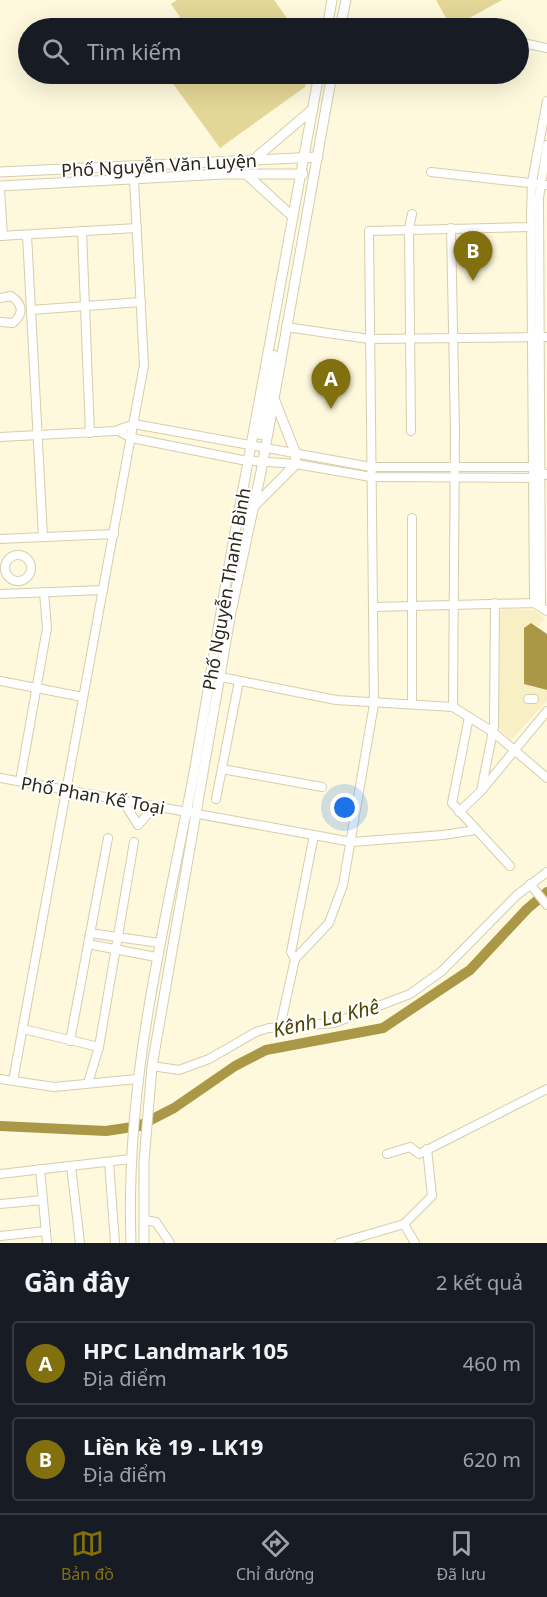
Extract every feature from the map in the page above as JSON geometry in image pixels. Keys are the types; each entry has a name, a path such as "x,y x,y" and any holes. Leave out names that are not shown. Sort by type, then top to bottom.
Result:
{"main road":[{"path":"329,18 332,0"},
{"path":"342,18 346,0"},
{"name":"Phố Nguyễn Thanh Bình","path":"130,1159 136,1079 156,957 185,812 317,84"},
{"name":"Phố Nguyễn Thanh Bình","path":"144,1220 144,1154 152,1066 231,612 263,462 330,84"},
{"path":"252,160 313,109"},
{"name":"Phố Nguyễn Văn Luyện","path":"0,172 294,158 304,155 318,157"},
{"path":"246,174 292,216"},
{"name":"Phố Nguyễn Văn Luyện","path":"0,188 246,174 314,175"},
{"path":"254,506 296,464 295,452 274,399"},
{"path":"130,1159 131,1243"},
{"path":"144,1220 144,1243"}],"street":[{"path":"529,44 547,48"},
{"path":"541,607 544,555 544,256 540,183 547,101"},
{"path":"541,607 531,477 531,227 547,148"},
{"path":"431,172 540,183"},
{"path":"13,1081 144,365 134,180"},
{"path":"0,188 1,236 136,228"},
{"path":"411,430 409,228 412,214"},
{"path":"280,1027 295,959 324,930 331,919 343,885 374,704 369,231 409,228 531,227"},
{"path":"451,228 454,467 453,707"},
{"path":"82,231 90,432"},
{"path":"27,235 43,537"},
{"path":"0,298 11,296 18,301 22,309 19,318 13,323 0,322"},
{"path":"31,310 141,302"},
{"path":"286,327 369,339 544,337"},
{"path":"260,435 274,355"},
{"path":"0,437 118,431 134,424 371,467 532,467 544,477"},
{"path":"118,431 132,438 248,461 296,464 371,477 544,477"},
{"path":"412,518 412,704"},
{"path":"0,538 114,534"},
{"path":"17,538 17,554"},
{"path":"17,554 28,558 32,566 30,574 18,581"},
{"path":"17,554 6,561 4,569 8,577 18,581"},
{"path":"18,581 20,593"},
{"path":"0,594 103,590"},
{"path":"20,782 47,628 44,592"},
{"path":"374,607 495,603 541,607"},
{"path":"481,791 493,732 495,603"},
{"path":"221,677 336,700 453,707 493,732 547,778"},
{"path":"0,681 84,697"},
{"path":"216,799 239,681"},
{"path":"459,812 481,791 547,711"},
{"path":"469,717 452,803 510,866"},
{"path":"222,769 322,787"},
{"name":"Phố Phan Kế Toại","path":"0,778 352,842 476,830"},
{"path":"123,801 138,825 155,806"},
{"path":"295,959 291,952 314,835"},
{"path":"70,1041 108,838"},
{"path":"180,878 187,841"},
{"path":"88,1083 99,1047 134,842"},
{"path":"152,1066 179,1070 192,1066 256,1032 280,1027 334,1023 362,1014 421,988 442,972 504,907 532,887 547,872"},
{"path":"532,887 547,905"},
{"path":"90,933 159,943"},
{"path":"88,944 156,957"},
{"path":"23,1029 99,1047"},
{"path":"0,1079 54,1087 136,1079"},
{"path":"387,1154 410,1147 419,1154 547,1089"},
{"path":"339,1243 404,1224 432,1196 427,1149"},
{"path":"0,1174 130,1159"},
{"path":"109,1162 115,1243"},
{"path":"71,1166 80,1243"},
{"path":"40,1169 47,1243"},
{"path":"0,1204 43,1200"},
{"path":"144,1220 156,1222 170,1243"},
{"path":"404,1224 415,1243"},
{"path":"0,1236 46,1231"}],"shaded area":[{"path":"177,0 274,0 287,18 179,18 171,4"},
{"path":"436,0 502,0 469,18 446,18"},
{"path":"173,84 306,84 305,87 220,148"},
{"path":"504,609 534,610 545,618 539,626 531,623 531,687 547,690 547,701 511,740 499,728 500,613"},
{"path":"531,623 547,634 547,690 524,684 524,628"}],"waterway":[{"name":"Kênh La Khê","path":"0,1126 106,1131 139,1126 174,1108 235,1066 266,1050 383,1028 470,970 527,909 547,892"}],"place":[{"name":"Liền kề 19 - LK19","path":"473,281"},
{"name":"HPC Landmark 105","path":"331,409"}]}
